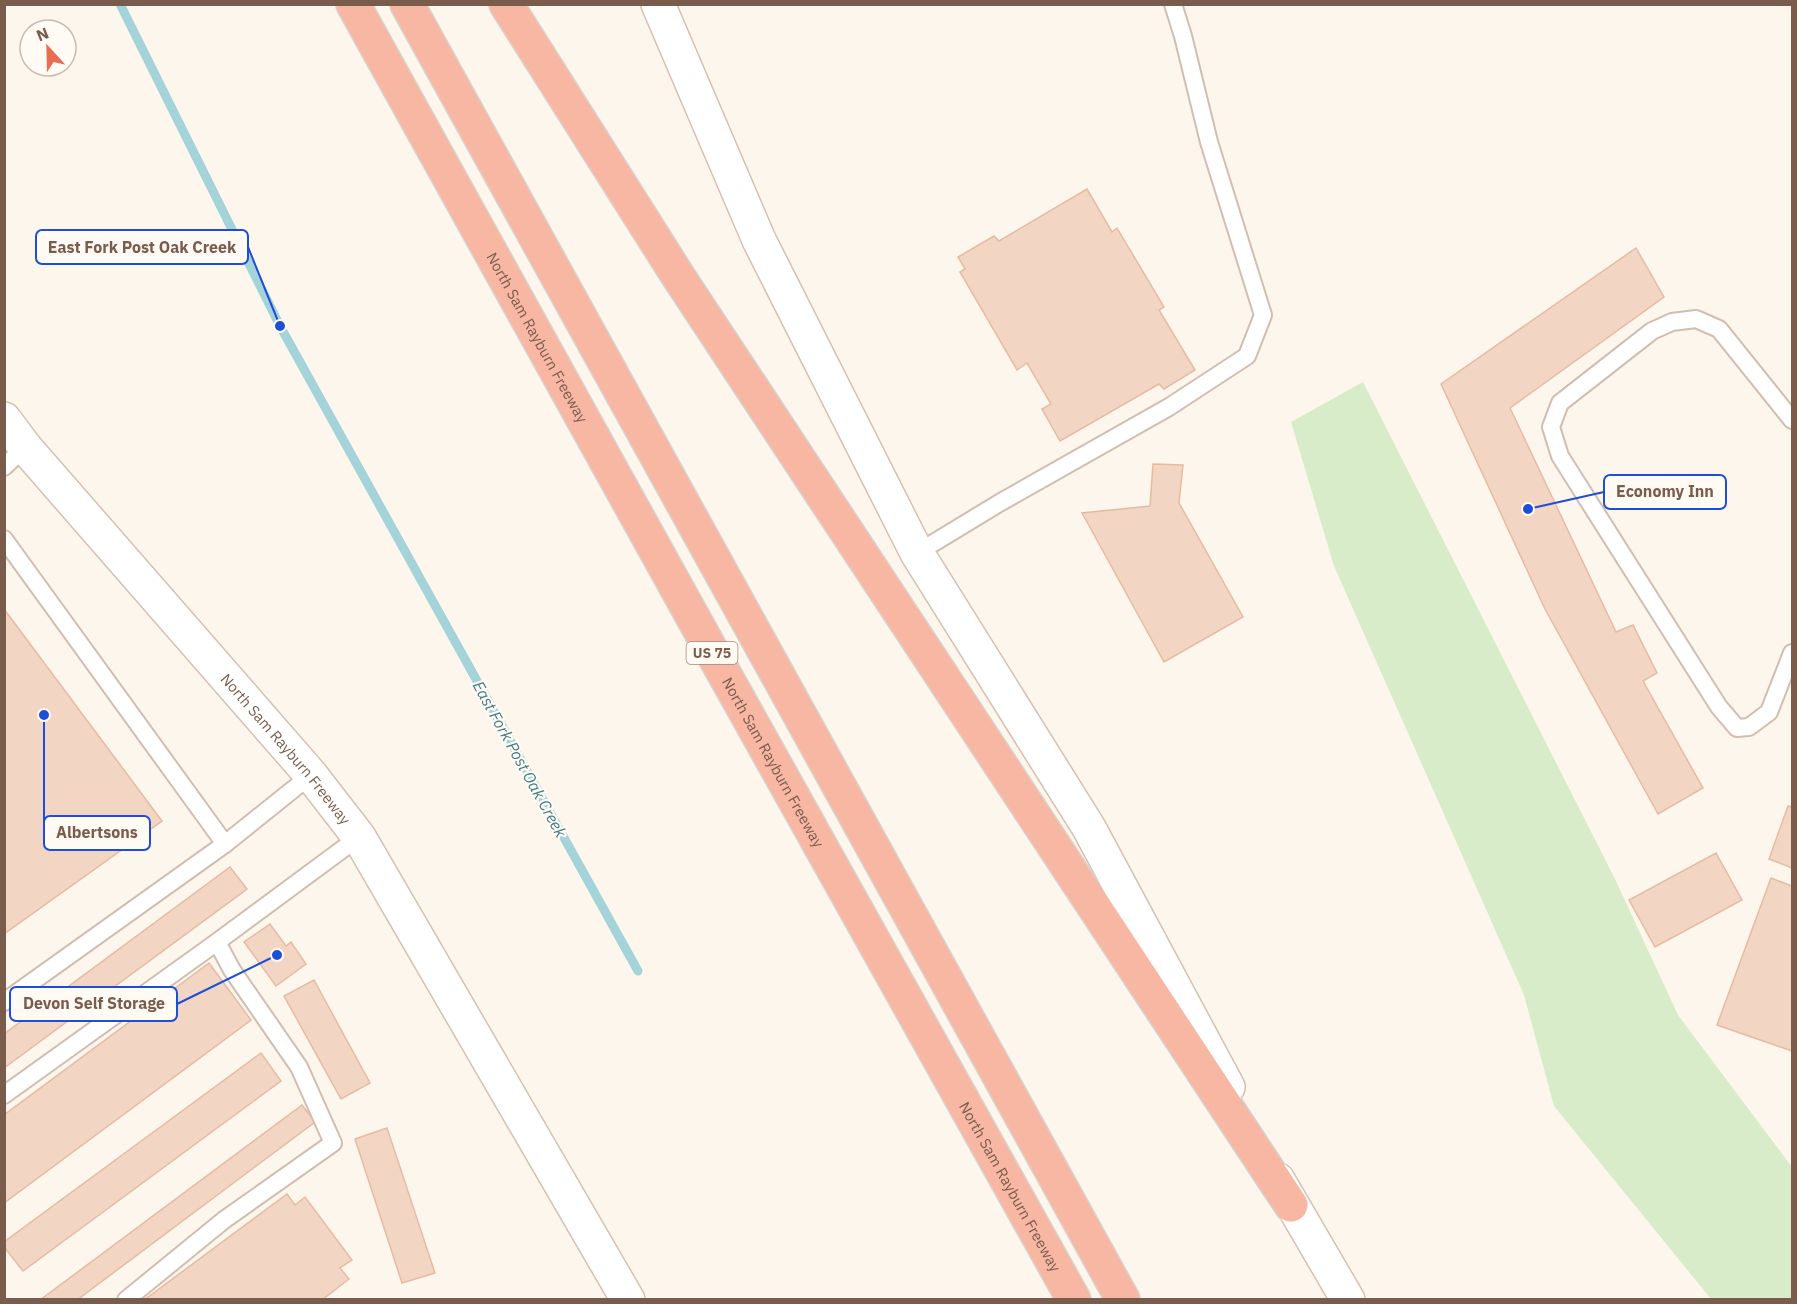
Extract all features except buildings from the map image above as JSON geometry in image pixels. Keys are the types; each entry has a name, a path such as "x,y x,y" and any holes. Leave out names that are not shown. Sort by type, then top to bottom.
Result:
{"highway":[{"name":"North Sam Rayburn Freeway","path":"353,4 1074,1299"},
{"name":"US 75","path":"407,4 1123,1299"},
{"path":"506,4 678,276 1292,1205"}],"main road":[{"path":"658,4 759,240 917,553 1089,828 1292,1205 1348,1299"},
{"name":"North Sam Rayburn Freeway","path":"4,419 15,457 311,775 359,837 628,1299"}],"lane":[{"path":"917,553 1001,502 1169,407 1247,356 1263,315 1209,142 1173,4"},
{"path":"1792,420 1719,329 1696,319 1672,322 1652,331 1560,403 1551,427 1560,456 1719,707 1737,728 1749,727 1769,712 1792,653"},
{"path":"4,539 225,844"},
{"path":"4,1002 225,844 311,775"},
{"path":"4,1095 359,837"},
{"path":"126,1299 224,1220 333,1143 299,1066 232,970 217,942"}],"green space":[{"path":"1363,382 1615,879 1678,1015 1792,1167 1792,1299 1711,1299 1554,1106 1524,995 1334,566 1291,422"}],"waterway":[{"name":"East Fork Post Oak Creek","path":"120,4 280,326 638,971"}],"place":[{"name":"East Fork Post Oak Creek","path":"280,326"},
{"name":"Economy Inn","path":"1528,509"},
{"name":"Albertsons","path":"44,715"},
{"name":"Devon Self Storage","path":"277,955"}]}
